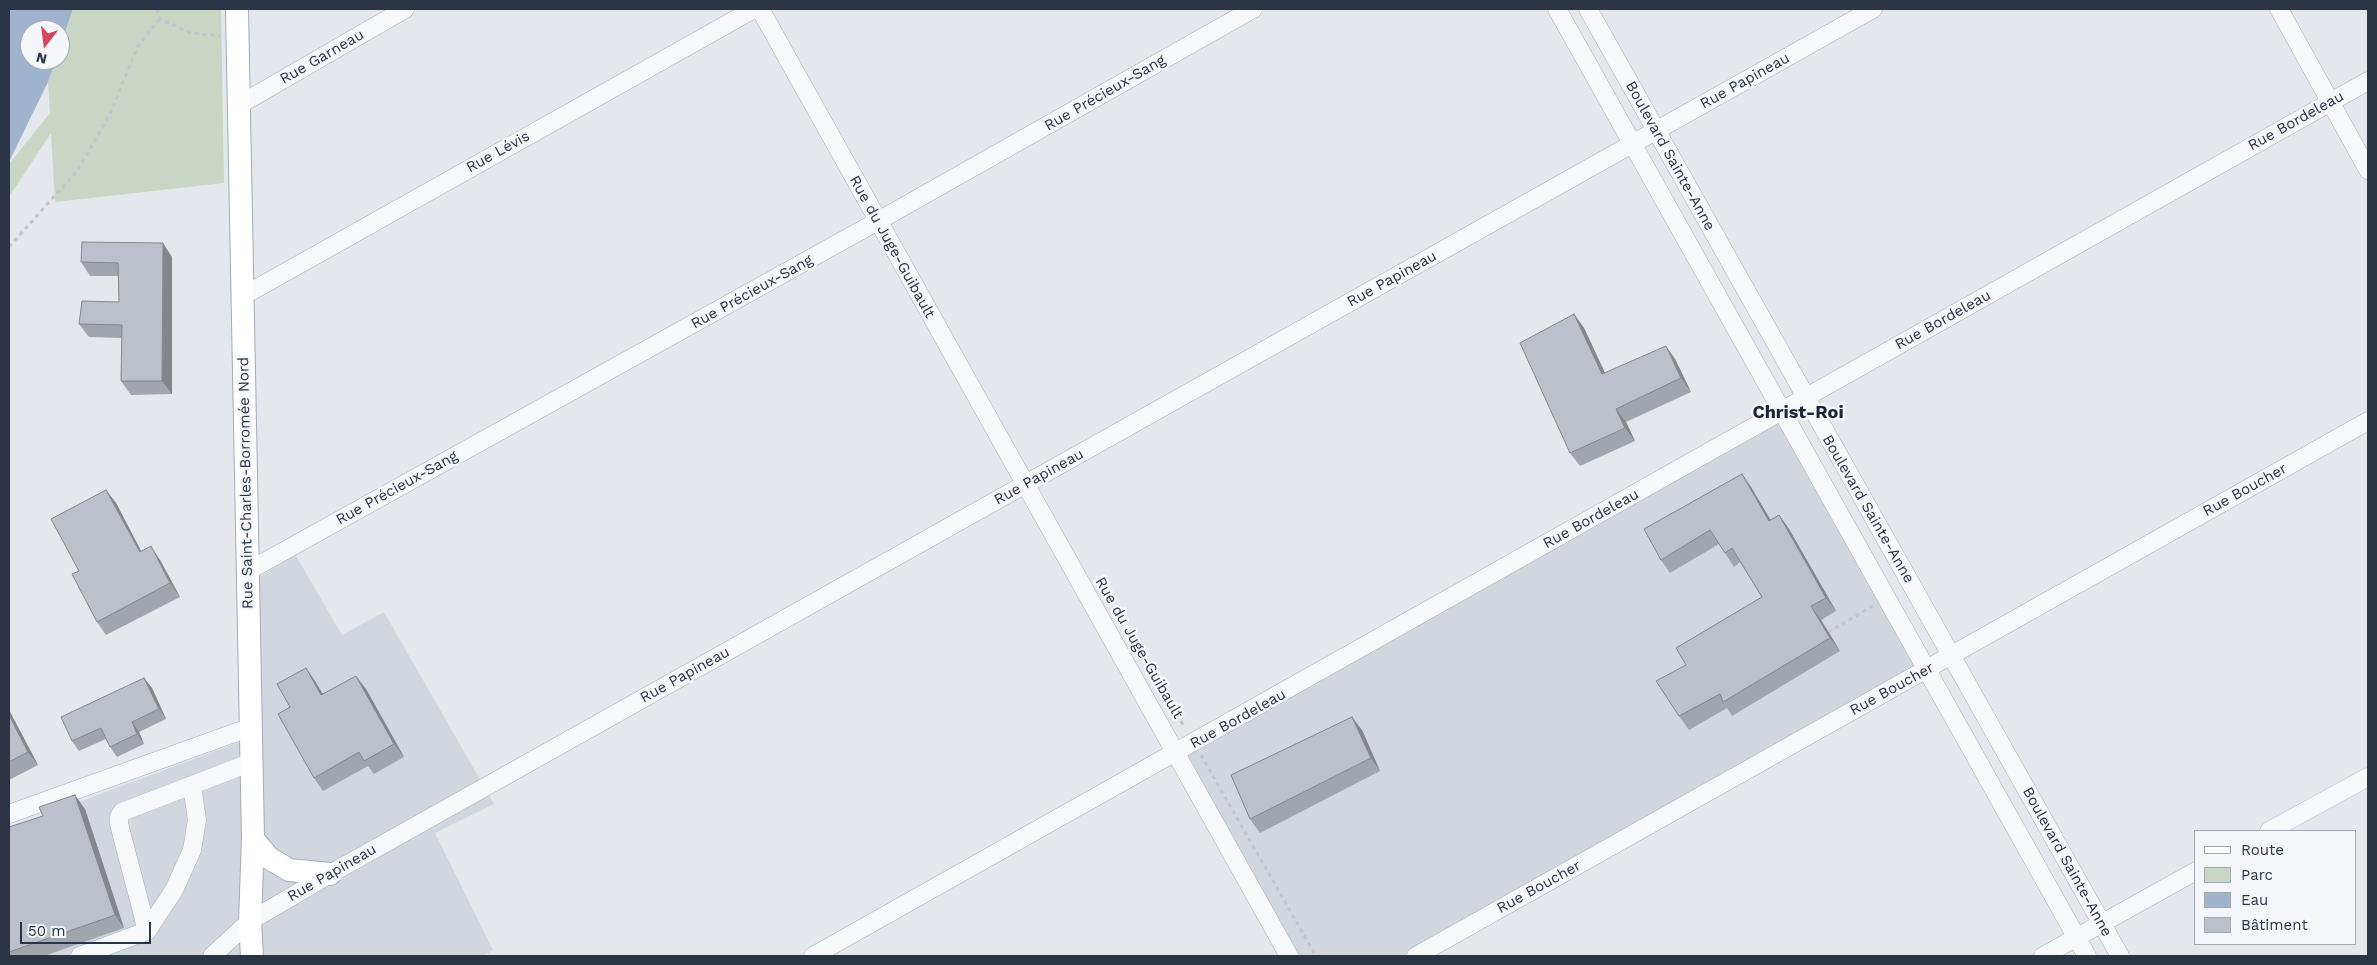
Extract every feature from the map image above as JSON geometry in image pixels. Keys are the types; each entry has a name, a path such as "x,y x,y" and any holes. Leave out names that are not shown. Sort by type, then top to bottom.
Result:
{"main road":[{"name":"Rue Saint-Charles-Borromée Nord","path":"237,9 252,762 253,839 250,921 252,956"},
{"path":"253,839 269,858 289,870 330,874"}],"street":[{"name":"Rue Garneau","path":"239,104 404,9"},
{"name":"Rue Lévis","path":"243,296 754,9"},
{"name":"Rue du Juge-Guibault","path":"760,9 1289,956"},
{"name":"Rue Précieux-Sang","path":"248,572 878,221 1253,9"},
{"name":"Boulevard Sainte-Anne","path":"1557,9 1781,412 1888,597 2087,956"},
{"name":"Boulevard Sainte-Anne","path":"1588,9 2120,956"},
{"name":"Rue Papineau","path":"212,956 250,921 330,874 1873,9"},
{"path":"2278,9 2368,170"},
{"name":"Rue Bordeleau","path":"812,956 1194,744 2368,81"},
{"name":"Rue Boucher","path":"1416,956 2368,421"},
{"path":"9,814 251,727"},
{"path":"147,931 118,818 122,812 252,762"},
{"path":"2271,830 2368,777"},
{"path":"80,956 147,931 174,890 192,850 198,820 192,785"},
{"path":"2043,956 2194,872"}],"path":[{"path":"157,9 160,19 191,33 238,35"},
{"path":"9,247 77,171 110,114 138,46 160,19"},
{"path":"1828,632 1888,597"},
{"name":"Rue du Juge-Guibault","path":"1129,631 1316,956"}],"shaded area":[{"path":"1781,412 1927,669 1416,956 1289,956 1176,754"},
{"path":"295,554 342,635 384,612 494,804 435,833 493,950 484,956 9,956 9,828 242,741 256,579"}],"green space":[{"path":"73,9 221,9 224,183 55,202 51,133 9,197 9,164 50,113 48,82 52,70 70,70 69,20"}],"water":[{"path":"9,9 73,9 69,20 20,20 20,70 52,70 9,162"}],"building":[{"path":"82,242 163,243 162,381 121,381 122,325 79,324 82,301 119,302 118,263 81,262"},
{"path":"1574,314 1602,374 1666,346 1681,378 1616,409 1625,428 1570,453 1520,343"},
{"path":"1742,474 1769,521 1779,515 1826,598 1811,606 1830,638 1723,702 1720,694 1679,716 1656,681 1686,665 1676,648 1762,597 1732,548 1725,553 1710,530 1661,560 1644,529"},
{"path":"106,490 140,552 151,546 170,583 97,622 72,574 79,571 51,519"},
{"path":"306,668 321,695 356,676 394,744 364,761 359,752 314,778 278,714 290,707 277,684"},
{"path":"144,678 159,709 132,722 137,734 110,747 101,728 72,741 61,717"},
{"path":"9,715 28,752 9,762"},
{"path":"1352,717 1371,758 1250,819 1231,775"},
{"path":"75,795 115,915 9,952 9,827 43,816 39,807"}],"district":[{"name":"Christ-Roi","path":"1798,413"}]}
